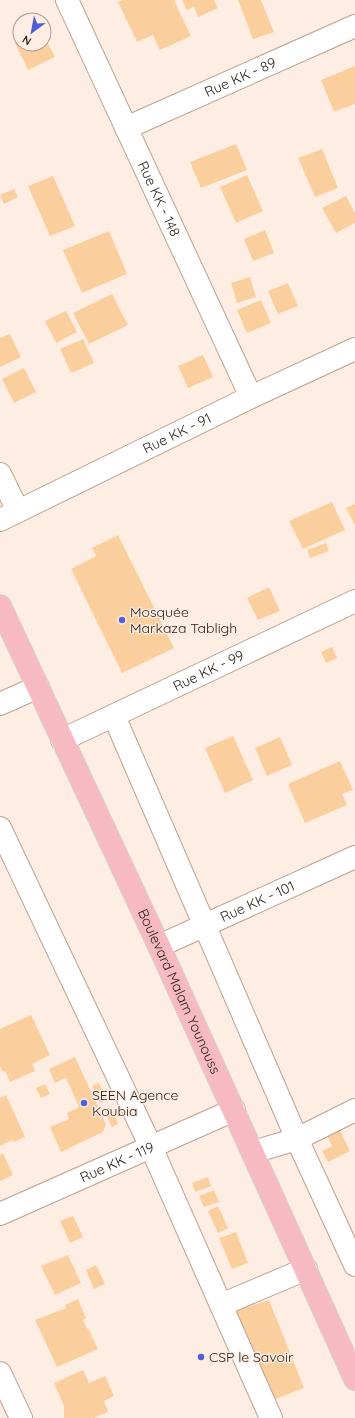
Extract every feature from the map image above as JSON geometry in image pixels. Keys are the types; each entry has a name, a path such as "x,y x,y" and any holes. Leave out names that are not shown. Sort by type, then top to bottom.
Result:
{"main road":[{"name":"Boulevard Malam Younouss","path":"0,606 159,946 355,1379"}],"street":[{"name":"Rue KK - 148","path":"67,0 252,397"},
{"name":"Rue KK - 89","path":"126,128 355,26"},
{"name":"Rue KK - 91","path":"9,516 252,397 355,349"},
{"path":"0,474 9,516"},
{"name":"Rue KK - 99","path":"62,740 355,601"},
{"path":"0,704 38,687"},
{"path":"114,716 297,1139 355,1265"},
{"path":"0,828 151,1147 272,1418"},
{"name":"Rue KK - 101","path":"159,946 355,857"},
{"name":"Rue KK - 119","path":"0,1214 234,1110"},
{"path":"253,1152 297,1139 355,1110"},
{"path":"221,1305 306,1269"},
{"path":"0,1373 21,1418"}],"building":[{"path":"123,0 174,0 191,36 160,50 153,35 137,42 118,2"},
{"path":"182,0 214,0 218,8 198,17 194,7 187,10"},
{"path":"238,0 261,0 274,32 253,39"},
{"path":"52,51 55,57 28,70 19,52"},
{"path":"355,66 355,104 334,112 321,80"},
{"path":"236,144 247,170 201,188 190,162"},
{"path":"322,149 338,188 315,197 298,158"},
{"path":"247,175 263,211 236,223 220,187"},
{"path":"53,176 75,226 50,236 28,186"},
{"path":"14,189 18,197 4,204 0,195"},
{"path":"346,196 355,213 355,223 336,233 322,208"},
{"path":"265,230 274,253 253,261 244,239"},
{"path":"109,231 127,274 82,293 63,250"},
{"path":"250,277 256,297 237,303 231,283"},
{"path":"288,283 298,306 278,314 268,291"},
{"path":"112,294 128,325 89,344 73,313"},
{"path":"261,300 271,323 247,333 237,310"},
{"path":"66,311 77,332 56,343 45,321"},
{"path":"10,334 21,357 0,367 0,338"},
{"path":"83,339 94,363 71,373 60,349"},
{"path":"203,355 213,377 188,388 178,366"},
{"path":"24,368 36,392 14,403 2,379"},
{"path":"332,502 345,530 303,549 289,521"},
{"path":"355,504 355,525 346,508"},
{"path":"118,535 174,648 122,673 71,569 96,556 92,548"},
{"path":"326,543 329,551 310,558 307,550"},
{"path":"269,587 280,611 258,620 247,598"},
{"path":"332,647 337,658 326,663 321,652"},
{"path":"233,736 253,780 225,793 205,748"},
{"path":"280,737 292,765 267,776 255,748"},
{"path":"340,761 353,790 342,794 347,805 305,823 288,784"},
{"path":"31,1015 50,1055 32,1064 35,1071 10,1082 5,1071 3,1072 0,1066 0,1029"},
{"path":"75,1057 106,1124 103,1132 61,1152 50,1127 69,1119 67,1113 79,1107 66,1078 55,1083 49,1069"},
{"path":"99,1083 107,1100 99,1103 92,1086"},
{"path":"45,1084 50,1094 41,1098 36,1088"},
{"path":"6,1095 25,1137 14,1142 12,1140 0,1146 0,1098"},
{"path":"111,1107 118,1124 112,1127 104,1110"},
{"path":"339,1128 350,1151 328,1162 322,1151 332,1146 327,1135"},
{"path":"3,1153 13,1175 0,1181 0,1155"},
{"path":"208,1177 211,1186 195,1192 192,1183"},
{"path":"214,1190 219,1202 204,1207 199,1196"},
{"path":"218,1206 228,1228 218,1233 208,1211"},
{"path":"73,1216 83,1237 70,1243 60,1221"},
{"path":"236,1232 248,1263 232,1269 219,1238"},
{"path":"68,1255 81,1283 55,1295 41,1266"},
{"path":"96,1265 105,1284 94,1289 86,1270"},
{"path":"78,1299 86,1318 83,1320 98,1349 57,1367 35,1320 66,1308 65,1305"},
{"path":"269,1300 304,1388 273,1400 236,1311"},
{"path":"83,1370 89,1383 105,1376 114,1396 104,1401 108,1412 94,1418 64,1418 64,1406 54,1383"}],"place":[{"name":"Mosquée Markaza Tabligh","path":"122,620"},
{"name":"SEEN Agence Koubia","path":"84,1103"},
{"name":"CSP le Savoir","path":"201,1357"}]}
